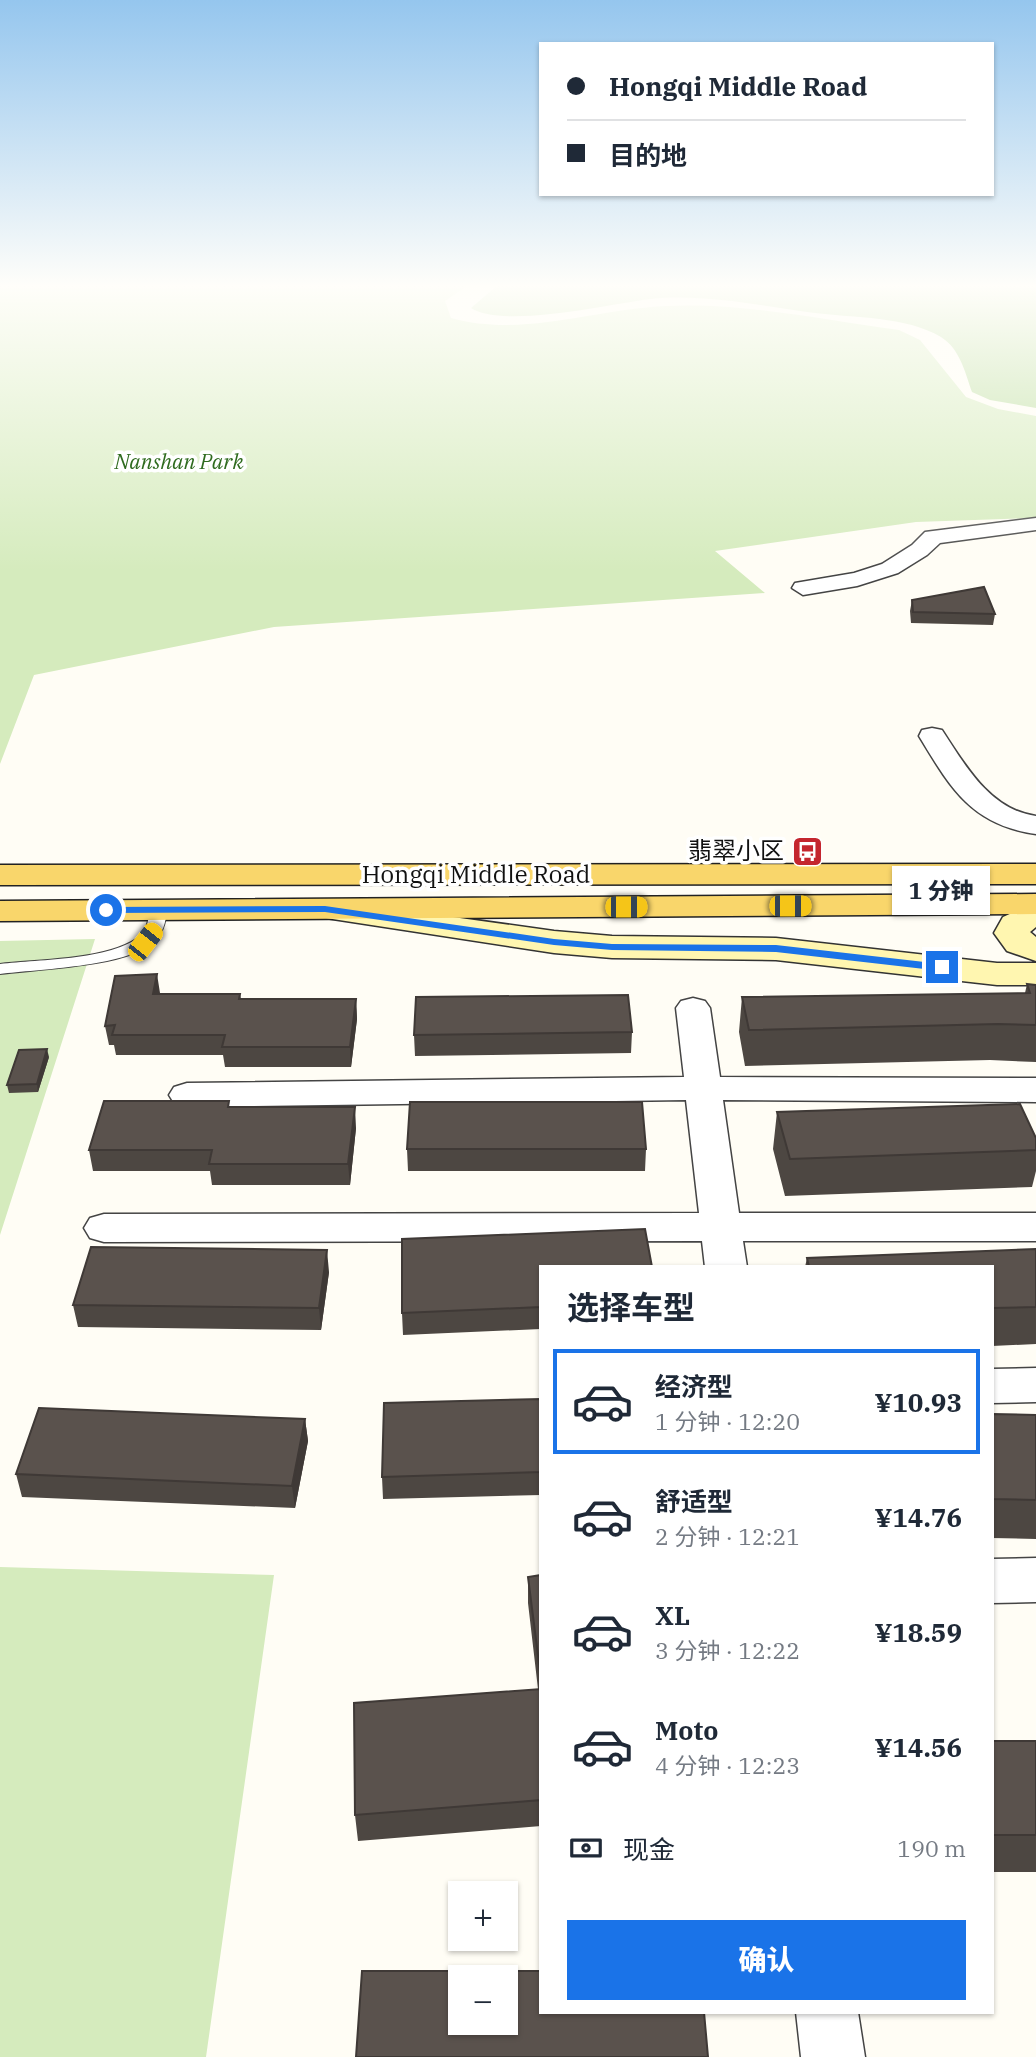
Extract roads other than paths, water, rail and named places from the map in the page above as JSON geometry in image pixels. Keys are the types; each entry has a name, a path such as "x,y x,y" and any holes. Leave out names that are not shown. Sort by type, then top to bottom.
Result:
{"main road":[{"name":"Hongqi Middle Road","path":"0,875 1036,874"},
{"name":"Hongqi Middle Road","path":"0,911 1036,904"},
{"path":"325,909 554,942 612,947 776,949 997,974 1036,974"},
{"path":"1036,913 1015,923 1012,933 1020,943 1036,950"}],"street":[{"path":"803,588 884,573 918,553 933,537 1036,524"},
{"path":"932,736 965,788 1014,822 1036,825"},
{"path":"693,1008 726,1265"},
{"path":"187,1095 703,1088 1036,1090"},
{"path":"104,1228 1036,1227"},
{"path":"994,1386 1036,1385"},
{"path":"994,1581 1036,1580"},
{"path":"827,2014 833,2057"}],"lane":[{"path":"0,969 116,953 145,942 158,926 159,909"}],"place":[{"name":"翡翠小区","path":"807,851"}],"park label":[{"name":"Nanshan Park","path":"179,462"}]}
